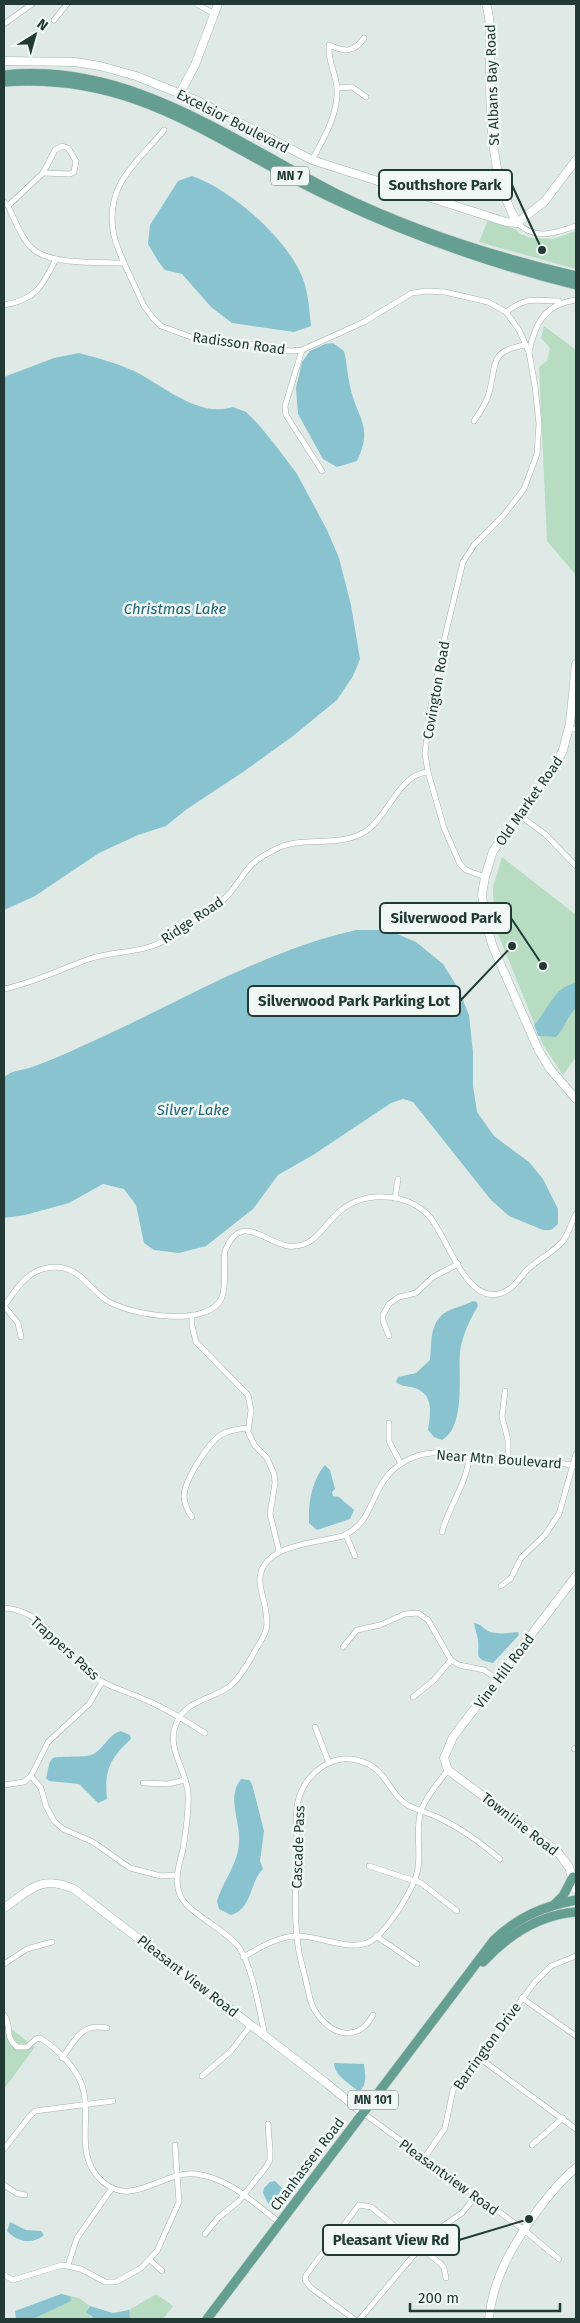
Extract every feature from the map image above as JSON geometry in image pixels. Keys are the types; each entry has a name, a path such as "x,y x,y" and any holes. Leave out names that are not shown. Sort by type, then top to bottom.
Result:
{"main road":[{"name":"MN 7","path":"4,75 47,74 83,78 148,96 208,124 378,213 428,233 494,255 576,276"},
{"name":"MN 7","path":"4,82 82,84 130,96 205,130 332,199 425,240 493,262 576,285"},
{"path":"555,1904 563,1896 574,1875"},
{"name":"MN 101","path":"448,2002 496,1938 526,1916 555,1904 576,1900"},
{"name":"MN 101","path":"448,2002 497,1947 514,1934 539,1921 576,1912"},
{"name":"Chanhassen Road","path":"206,2319 448,2002"}],"street":[{"path":"4,24 32,4"},
{"path":"54,20 67,4"},
{"path":"197,4 214,14"},
{"path":"180,93 195,65 218,4"},
{"name":"St Albans Bay Road","path":"486,4 490,25 490,107 494,158 506,200 517,223"},
{"path":"312,160 333,116 337,88 328,59 329,45 349,51 355,49 364,38"},
{"name":"Excelsior Boulevard","path":"4,61 33,60 87,64 136,76 180,93 312,160 506,222 517,223"},
{"path":"337,88 352,87 366,96"},
{"name":"Radisson Road","path":"164,130 127,172 117,188 112,210 113,231 124,263 144,306 161,326 190,337 221,339 290,351 302,350 364,322 412,293 445,292 488,302 506,312 519,330 529,352"},
{"path":"43,173 70,174 74,172 76,161 68,148 62,146 55,150 43,173 6,204 27,243 42,255 56,259 124,263"},
{"path":"576,160 544,202 517,223 526,231 549,235 576,226"},
{"path":"4,305 28,299 49,272 56,259"},
{"path":"506,312 520,302 531,299 562,302 576,300"},
{"path":"529,352 532,336 541,320 552,308 562,302"},
{"path":"474,421 489,396 496,358 508,348 525,345"},
{"path":"302,350 285,406 286,415 322,471"},
{"name":"Covington Road","path":"484,876 466,870 460,864 444,828 428,772 426,754 430,716 445,636 463,562 474,545 496,524 524,489 537,454 539,424 529,352"},
{"name":"Old Market Road","path":"484,876 493,852 558,762 572,729 576,664"},
{"name":"Ridge Road","path":"4,989 39,979 91,958 141,949 163,941 229,894 253,861 288,845 345,840 361,834 376,824 399,790 416,774 428,772"},
{"path":"519,815 545,834 568,860 576,866"},
{"path":"484,876 482,906 493,947 543,1059 576,1099"},
{"path":"394,1198 398,1179"},
{"path":"21,1337 18,1323 4,1306 22,1281 29,1275 45,1268 55,1267 73,1271 106,1300 127,1310 154,1315 192,1315 212,1309 222,1297 225,1251 227,1244 237,1234 250,1231 257,1232 279,1244 296,1246 319,1236 332,1219 350,1204 373,1197 394,1198 408,1202 428,1215 442,1234 469,1284 476,1289 490,1294 506,1291 539,1260 563,1241 576,1214"},
{"path":"390,1336 383,1321 383,1314 389,1304 400,1297 416,1293 433,1278 458,1264"},
{"path":"192,1315 192,1326 196,1342 217,1361 248,1396 251,1410 248,1428 251,1440 267,1458 274,1474 275,1484 270,1514 279,1551 270,1557 262,1570 260,1586 267,1625 263,1638 231,1686 189,1706 180,1718 173,1734 173,1747 188,1792 187,1821 176,1875 178,1891 182,1900 230,1938 239,1948 253,1985 265,2036"},
{"path":"505,1391 502,1417 508,1440 508,1461"},
{"path":"389,1423 391,1448 400,1464"},
{"path":"192,1517 185,1504 185,1489 207,1450 213,1442 229,1431 248,1428"},
{"name":"Near Mtn Boulevard","path":"279,1551 346,1535 359,1526 365,1519 383,1481 400,1464 410,1459 432,1453 508,1461 555,1461 575,1466"},
{"path":"500,1586 510,1578 527,1550 552,1525 563,1503 575,1466 576,1454"},
{"path":"442,1532 449,1510 465,1479 469,1458"},
{"path":"346,1535 355,1556"},
{"name":"Vine Hill Road","path":"448,1770 444,1758 448,1744 576,1576"},
{"name":"Trappers Pass","path":"4,1608 18,1610 32,1616 89,1673 102,1682 162,1707 205,1733"},
{"path":"343,1647 357,1630 380,1625 405,1614 418,1613 428,1620 451,1660 459,1665 484,1670 497,1679"},
{"path":"413,1697 433,1681 451,1660"},
{"path":"4,1785 24,1782 31,1776 48,1742 89,1704 102,1682"},
{"path":"315,1727 329,1762 345,1759 360,1760 372,1766 383,1774 403,1802 463,1830 500,1858"},
{"name":"Cascade Pass","path":"329,1762 311,1776 298,1802 296,1893 298,1936 309,1997 319,2016 338,2031 352,2034 360,2032 367,2026 373,2015"},
{"path":"243,1957 276,1940 298,1936 321,1938 352,1945 362,1944 376,1936 409,1895 418,1868 418,1825 421,1810 448,1770"},
{"name":"Townline Road","path":"448,1770 552,1846 566,1861 574,1875 576,1890"},
{"path":"31,1776 41,1788 46,1806 54,1821 64,1829 92,1842 130,1868 161,1876 176,1875"},
{"path":"144,1783 168,1784 185,1780"},
{"path":"369,1866 415,1880 457,1911"},
{"name":"Pleasant View Road","path":"4,1908 42,1884 57,1882 74,1889 251,2024 363,2114"},
{"path":"376,1936 417,1964"},
{"path":"4,1964 27,1949 52,1942"},
{"name":"Barrington Drive","path":"425,2157 445,2128 453,2090 522,1998 551,1966 576,1956"},
{"path":"522,1998 576,2036"},
{"path":"4,2015 8,2020 10,2041 17,2047 27,2047 40,2038 76,2073 84,2092 86,2105 86,2156 92,2170 112,2188 127,2191 142,2190 155,2182 178,2175 194,2174 208,2176 225,2182 280,2223"},
{"path":"202,2076 231,2051 251,2024"},
{"path":"62,2058 86,2028 97,2026 107,2028"},
{"path":"478,2057 576,2129"},
{"path":"4,2149 35,2111 113,2101"},
{"name":"Pleasantview Road","path":"363,2114 425,2157 560,2259"},
{"path":"532,2146 563,2118"},
{"path":"205,2234 218,2218 244,2195 270,2160 268,2124"},
{"path":"4,2275 13,2280 51,2268 68,2265 81,2269 105,2282 116,2282 141,2268 157,2251 179,2202 175,2146"},
{"path":"489,2319 499,2274 513,2245 556,2187 576,2168"},
{"path":"4,2185 16,2193 25,2195"},
{"path":"68,2265 77,2238 112,2188"},
{"path":"360,2319 420,2247 440,2228 462,2214 476,2196"},
{"path":"354,2319 310,2287 306,2280 308,2271 355,2208 363,2204 371,2206 444,2268 446,2278"},
{"path":"150,2260 162,2271"}],"green space":[{"path":"488,220 515,229 531,238 553,239 576,231 576,269 479,242"},
{"path":"544,326 576,350 576,575 547,541 539,367 547,361 550,348 541,338"},
{"path":"502,857 576,915 576,1057 563,1075 543,1045 494,924 493,887"},
{"path":"4,2018 6,2025 35,2047 4,2089"},
{"path":"156,2294 173,2306 163,2319 129,2319 129,2310"},
{"path":"70,2296 79,2298 90,2306 87,2308 90,2316 95,2319 33,2319 70,2301"}],"water":[{"path":"192,176 207,182 238,202 253,214 280,242 291,256 302,276 308,297 311,326 294,332 232,323 211,307 182,274 165,270 148,244 150,225 178,181"},
{"path":"333,343 344,351 350,386 364,431 362,449 357,461 337,467 323,459 298,414 296,388 302,362 310,351 325,344"},
{"name":"Christmas Lake","path":"79,353 134,371 194,404 220,409 233,407 246,412 259,425 297,474 327,530 339,558 351,605 360,659 353,676 337,700 293,736 243,772 187,809 166,826 138,835 99,853 35,896 4,910 4,377 54,358"},
{"name":"Silver Lake","path":"356,930 388,930 416,942 443,964 458,988 469,1015 473,1052 473,1086 477,1112 494,1136 529,1162 543,1179 558,1209 558,1224 551,1230 543,1230 509,1216 491,1200 413,1102 403,1099 391,1103 313,1155 278,1175 253,1209 206,1246 179,1253 154,1250 144,1243 136,1205 124,1189 103,1184 69,1203 25,1215 4,1218 4,1077 11,1073 31,1068 91,1042 254,964 321,939"},
{"path":"576,983 576,1008 559,1033 556,1037 538,1036 534,1025 562,989"},
{"path":"473,1301 477,1302 478,1306 467,1328 460,1352 458,1412 450,1433 442,1440 434,1437 428,1430 430,1409 424,1393 396,1382 398,1377 416,1373 430,1360 433,1330 443,1314"},
{"path":"325,1465 330,1470 335,1489 332,1492 333,1496 339,1497 354,1510 350,1519 317,1530 309,1523 309,1508 314,1485"},
{"path":"474,1623 491,1632 518,1632 519,1635 493,1663 482,1660 478,1656 478,1640"},
{"path":"121,1731 130,1735 131,1739 118,1752 110,1765 106,1789 107,1799 98,1803 79,1784 49,1781 46,1778 52,1759 91,1755 99,1750 113,1735"},
{"path":"241,1779 249,1780 252,1784 264,1831 260,1861 263,1869 243,1907 231,1915 219,1909 217,1901 238,1851 239,1835 234,1802 237,1786"},
{"path":"334,2063 364,2064 365,2082 359,2092 340,2076"},
{"path":"275,2181 286,2192 285,2197 276,2201 275,2205 270,2207 263,2193 264,2188 270,2182"},
{"path":"10,2222 26,2230 41,2231 44,2235 35,2240 20,2240 7,2231"},
{"path":"61,2294 70,2296 71,2301 33,2319 16,2319 15,2311"},
{"path":"90,2306 113,2313 129,2310 130,2318 95,2319 86,2312"}],"place":[{"name":"Southshore Park","path":"542,250"},
{"name":"Silverwood Park Parking Lot","path":"512,946"},
{"name":"Silverwood Park","path":"543,966"},
{"name":"Pleasant View Rd","path":"529,2219"}]}
